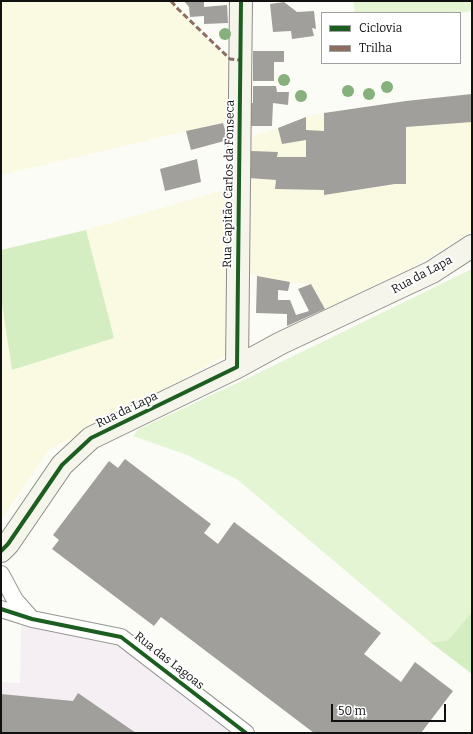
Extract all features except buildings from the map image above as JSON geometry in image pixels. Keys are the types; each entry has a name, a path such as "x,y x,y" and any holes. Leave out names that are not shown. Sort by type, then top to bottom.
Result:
{"main road":[{"name":"Rua Capitão Carlos da Fonseca","path":"237,367 241,1"},
{"name":"Rua da Lapa","path":"1,551 8,544 62,465 91,438 237,367 281,343 432,272 472,246"}],"street":[{"path":"1,574 15,600 32,619"},
{"name":"Rua das Lagoas","path":"1,609 32,619 121,636 246,733"}],"shaded area":[{"path":"21,626 115,643 235,733 1,733 1,682 20,683"}],"green space":[{"path":"1,1 170,1 234,66 233,120 1,175"},
{"path":"353,1 472,1 472,11 461,13 355,12"},
{"path":"472,94 472,231 415,266 325,309 311,284 290,282 245,273 251,151 247,138 306,117 324,113 406,101"},
{"path":"230,188 227,355 48,451 1,520 1,298 13,370 113,338 86,230"},
{"path":"86,230 114,338 12,370 1,298 1,250"},
{"path":"472,269 472,612 447,641 430,642 238,480 187,455 133,436 139,429 250,377"},
{"path":"472,612 472,674 430,642 447,641"}],"marked path":[{"path":"171,1 230,59 240,60"}],"cycle path":[{"path":"1,551 8,544 62,465 91,438 237,367 241,1"},
{"path":"1,609 32,619 121,637 246,733"}]}
